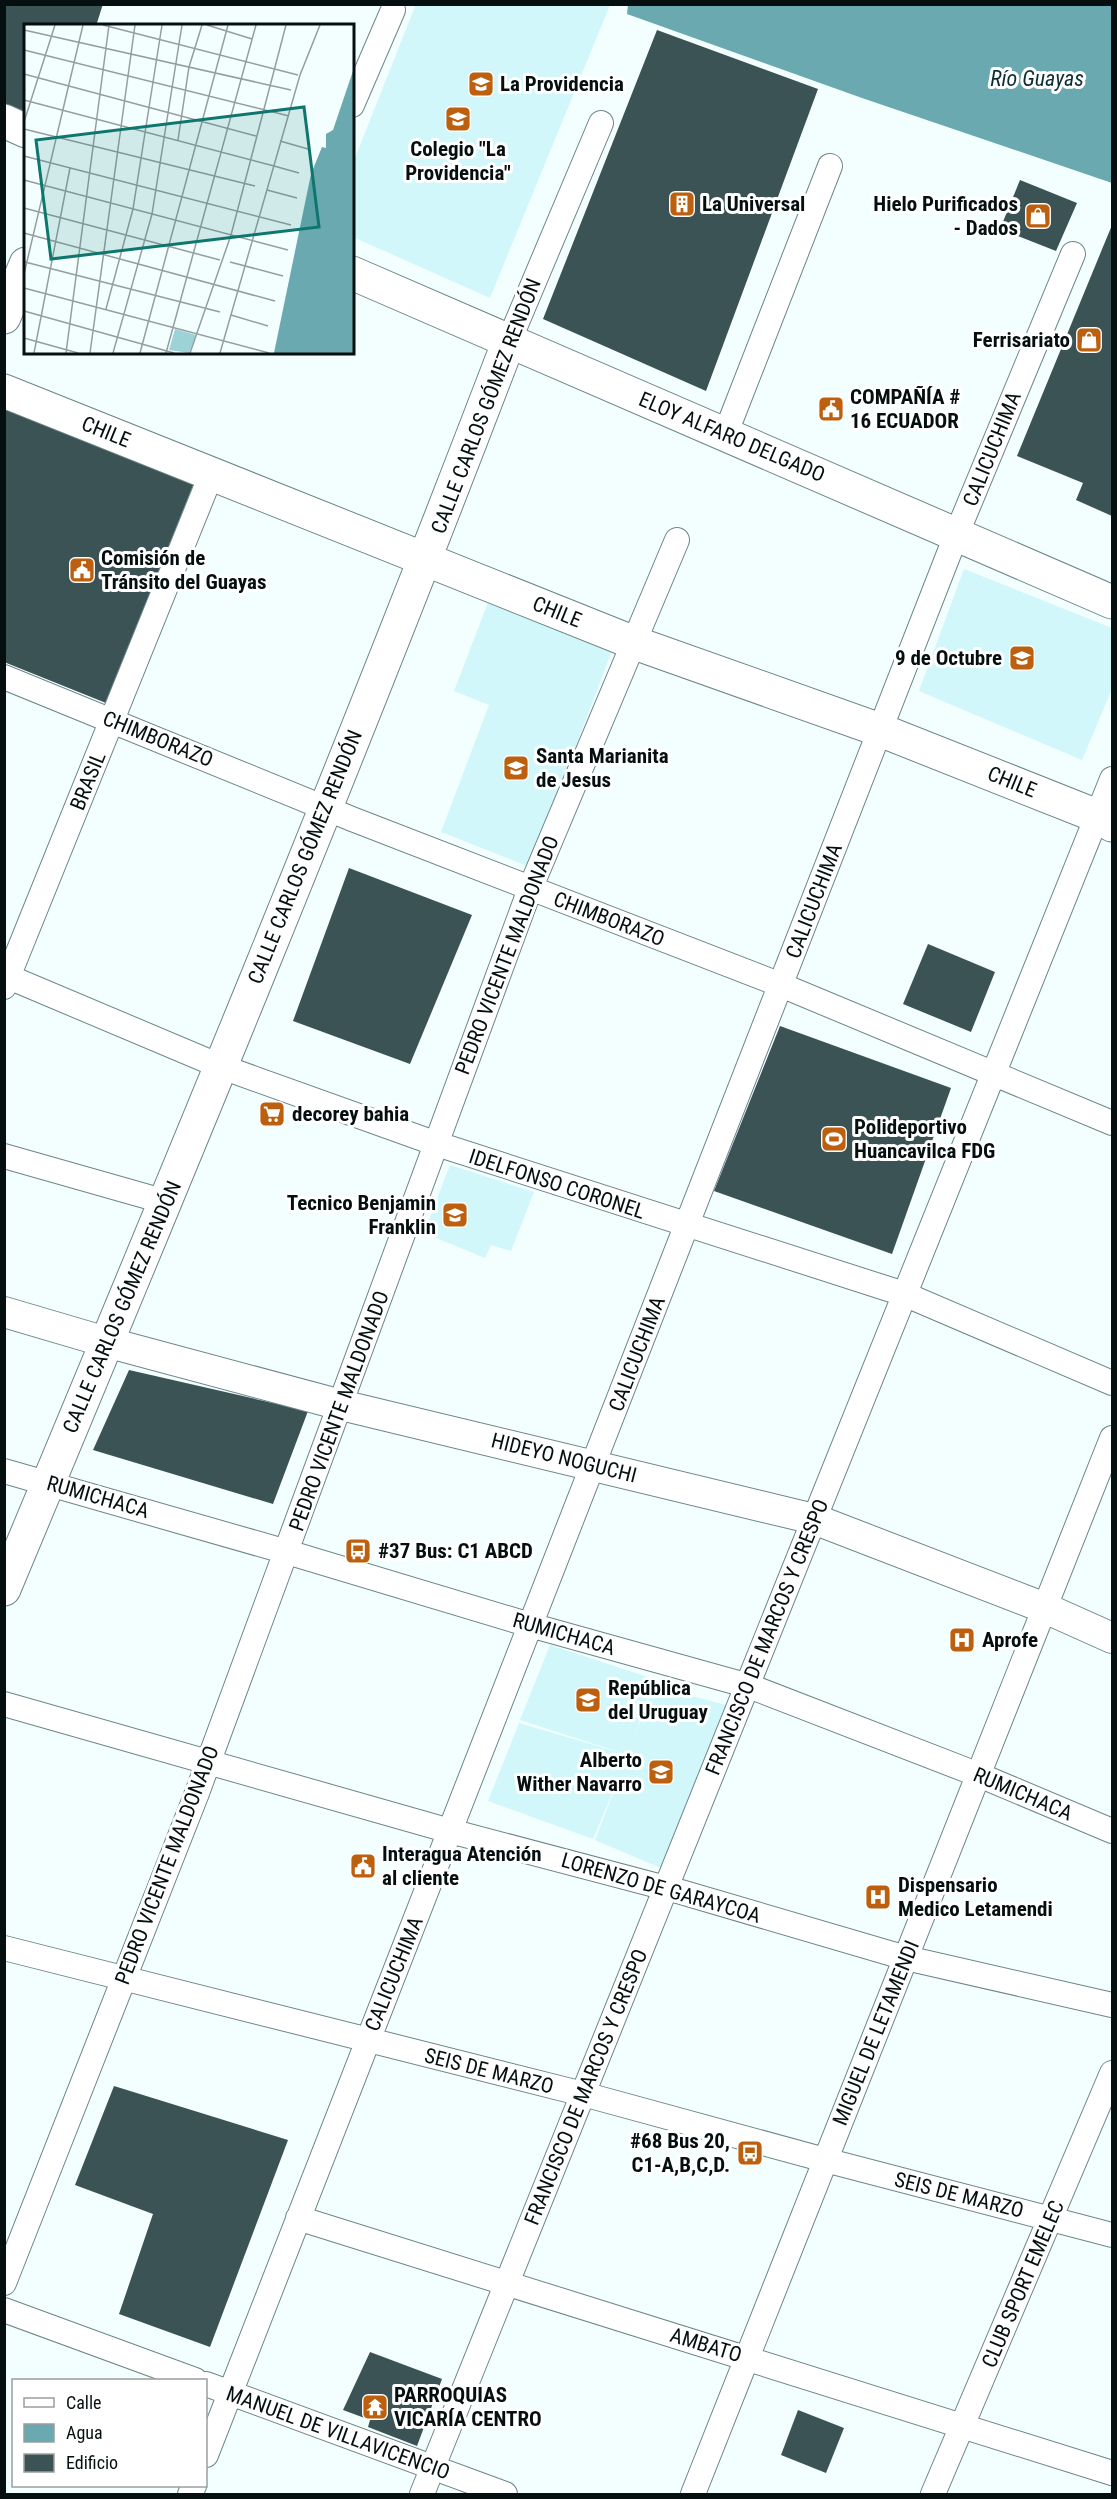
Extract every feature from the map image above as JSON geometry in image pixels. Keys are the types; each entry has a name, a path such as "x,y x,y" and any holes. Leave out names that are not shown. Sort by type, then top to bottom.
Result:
{"main road":[{"path":"4,122 24,130"},
{"path":"4,317 24,269"},
{"name":"ELOY ALFARO DELGADO","path":"354,274 1113,602"},
{"name":"CALLE CARLOS GÓMEZ RENDÓN","path":"4,1589 222,1067 509,341"},
{"name":"CHILE","path":"4,391 632,642 880,730 1105,821"}],"street":[{"path":"354,100 393,10"},
{"name":"CALLE CARLOS GÓMEZ RENDÓN","path":"509,341 600,123"},
{"path":"725,435 830,166"},
{"name":"CALICUCHIMA","path":"207,2452 957,533 1073,254"},
{"name":"BRASIL","path":"6,979 211,475"},
{"name":"PEDRO VICENTE MALDONADO","path":"4,2283 287,1552 530,889 632,642 677,540"},
{"name":"CHIMBORAZO","path":"4,677 530,889 781,985 1113,1123"},
{"name":"FRANCISCO DE MARCOS Y CRESPO","path":"422,2494 665,1888 749,1686 993,1073 1105,821 1113,779"},
{"name":"IDELFONSO CORONEL","path":"6,979 222,1067 437,1144 904,1294 1113,1383"},
{"path":"4,1156 166,1202"},
{"name":"HIDEYO NOGUCHI","path":"4,1312 341,1405 814,1519 1045,1608 1113,1638"},
{"name":"MIGUEL DE LETAMENDI","path":"693,2494 1113,1438"},
{"name":"RUMICHACA","path":"4,1471 49,1482 530,1625 749,1686 979,1775 1113,1831"},
{"name":"LORENZO DE GARAYCOA","path":"4,1704 450,1831 665,1888 906,1958 1113,2005"},
{"name":"SEIS DE MARZO","path":"4,1948 583,2094 1113,2235"},
{"name":"CLUB SPORT EMELEC","path":"933,2494 1113,2073"},
{"name":"AMBATO","path":"298,2218 1113,2473"},
{"path":"4,2310 192,2379"},
{"name":"MANUEL DE VILLAVICENCIO","path":"207,2384 505,2494"}],"shaded area":[{"name":"La Providencia","path":"416,4 610,5 490,298 354,237 354,160"},
{"name":"9 de Octubre","path":"964,569 1112,628 1112,689 1082,760 919,691"},
{"name":"Santa Marianita de Jesus","path":"489,600 613,648 530,867 441,832 489,705 454,691"},
{"path":"450,1165 534,1192 511,1251 491,1245 485,1258 424,1233"},
{"path":"550,1645 654,1679 635,1736 654,1686 726,1705 663,1869 595,1840 620,1775 593,1839 488,1801 519,1723 628,1755 520,1720"}],"water":[{"name":"Río Guayas","path":"628,5 1112,5 1112,183 862,98 627,14"}],"building":[{"path":"4,4 103,4 97,24 24,24 24,118 4,112"},
{"name":"La Universal","path":"657,30 818,89 706,391 543,319"},
{"name":"Hielo Purificados - Dados","path":"1020,180 1077,203 1056,251 1000,229"},
{"name":"Ferrisariato","path":"1112,225 1112,516 1076,500 1083,483 1017,456"},
{"name":"Comisión de Tránsito del Guayas","path":"4,406 196,478 106,703 4,662"},
{"path":"349,868 472,915 410,1064 293,1021"},
{"path":"928,944 995,972 971,1032 903,1004"},
{"name":"Polideportivo Huancavilca FDG","path":"780,1026 951,1088 892,1254 714,1191"},
{"path":"129,1370 308,1411 273,1504 93,1450"},
{"path":"114,2086 288,2140 210,2347 119,2314 153,2214 75,2185"},
{"path":"370,2352 442,2379 417,2446 368,2427 370,2420 343,2410"},
{"path":"798,2410 844,2428 826,2473 781,2455"}],"place":[{"name":"La Providencia","path":"481,84"},
{"name":"Colegio \"La Providencia\"","path":"458,119"},
{"name":"La Universal","path":"682,204"},
{"name":"Hielo Purificados - Dados","path":"1038,216"},
{"name":"Ferrisariato","path":"1089,340"},
{"name":"COMPAÑÍA # 16 ECUADOR","path":"831,409"},
{"name":"Comisión de Tránsito del Guayas","path":"82,570"},
{"name":"9 de Octubre","path":"1022,658"},
{"name":"Santa Marianita de Jesus","path":"516,768"},
{"name":"decorey bahia","path":"272,1114"},
{"name":"Polideportivo Huancavilca FDG","path":"834,1139"},
{"name":"Tecnico Benjamin Franklin","path":"455,1215"},
{"name":"#37 Bus: C1 ABCD","path":"358,1551"},
{"name":"Aprofe","path":"962,1640"},
{"name":"República del Uruguay","path":"588,1700"},
{"name":"Alberto Wither Navarro","path":"661,1772"},
{"name":"Interagua Atención al cliente","path":"363,1866"},
{"name":"Dispensario Medico Letamendi","path":"878,1897"},
{"name":"#68 Bus 20, C1-A,B,C,D.","path":"750,2153"},
{"name":"PARROQUIAS VICARÍA CENTRO","path":"375,2407"}]}
